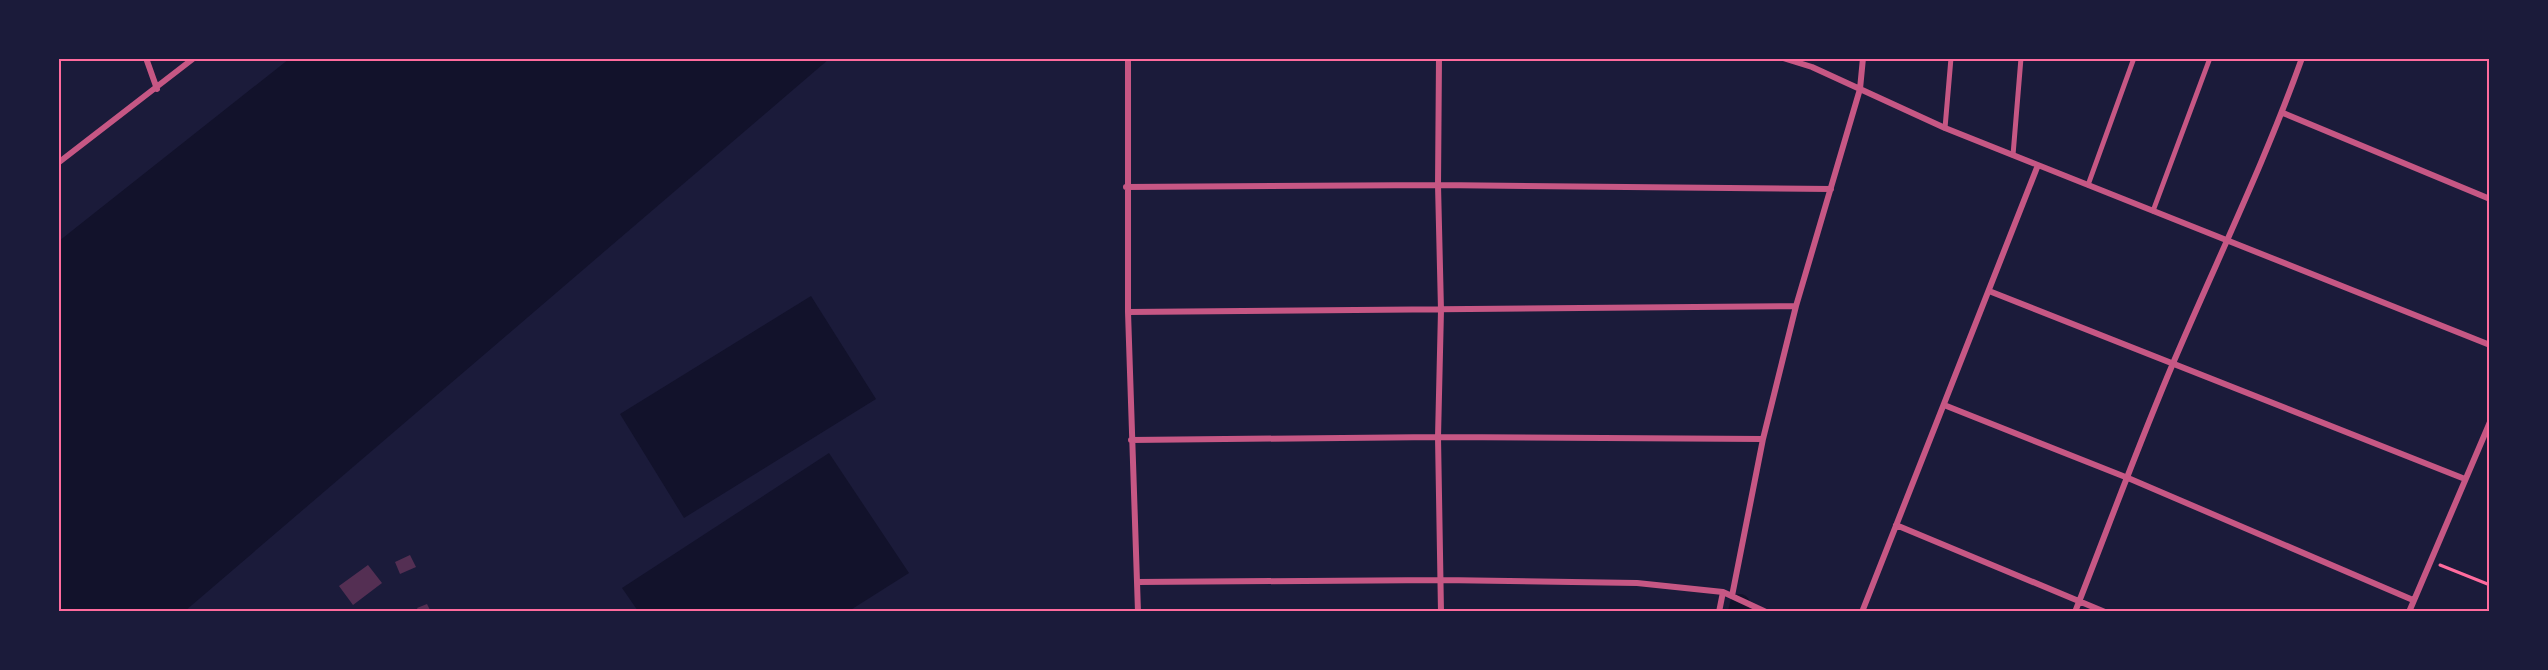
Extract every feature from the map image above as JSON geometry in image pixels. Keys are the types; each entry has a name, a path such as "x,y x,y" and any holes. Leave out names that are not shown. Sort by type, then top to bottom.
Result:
{"street":[{"path":"146,58 157,89"},
{"path":"58,163 157,89 194,58"},
{"path":"1128,58 1126,187 1128,312 1138,612"},
{"path":"1439,58 1438,185 1441,310 1438,437 1442,612"},
{"path":"1784,58 1812,67 1946,128 2490,345"},
{"path":"1732,596 1763,439 1796,306 1860,89 1863,58"},
{"path":"1946,128 1951,58"},
{"path":"2013,155 2021,58"},
{"path":"2088,185 2134,58"},
{"path":"2153,211 2210,58"},
{"path":"2075,612 2174,362 2229,241 2283,113 2302,58"},
{"path":"2283,113 2490,199"},
{"path":"1862,612 2038,165"},
{"path":"1126,187 1438,185 1831,189"},
{"path":"1989,291 2174,362 2465,479"},
{"path":"1128,312 1796,306"},
{"path":"1944,405 2128,478 2413,600"},
{"path":"2409,612 2490,422"},
{"path":"1131,440 1438,437 1763,439"},
{"path":"1896,525 2105,612"},
{"path":"1137,582 1442,580 1637,583 1723,592 1766,612"},
{"path":"1719,612 1723,592"}],"path":[{"path":"2430,561 2490,585"}],"shaded area":[{"path":"289,59 829,59 185,611 59,611 59,241"},
{"path":"811,296 876,399 684,518 620,414"},
{"path":"829,453 909,573 849,611 638,611 622,588"}],"building":[{"path":"410,555 416,567 400,574 395,562"},
{"path":"368,565 382,583 353,605 339,586"},
{"path":"427,604 431,612 419,612 417,608"}],"waterway":[{"path":"1738,612 1740,604"}]}
